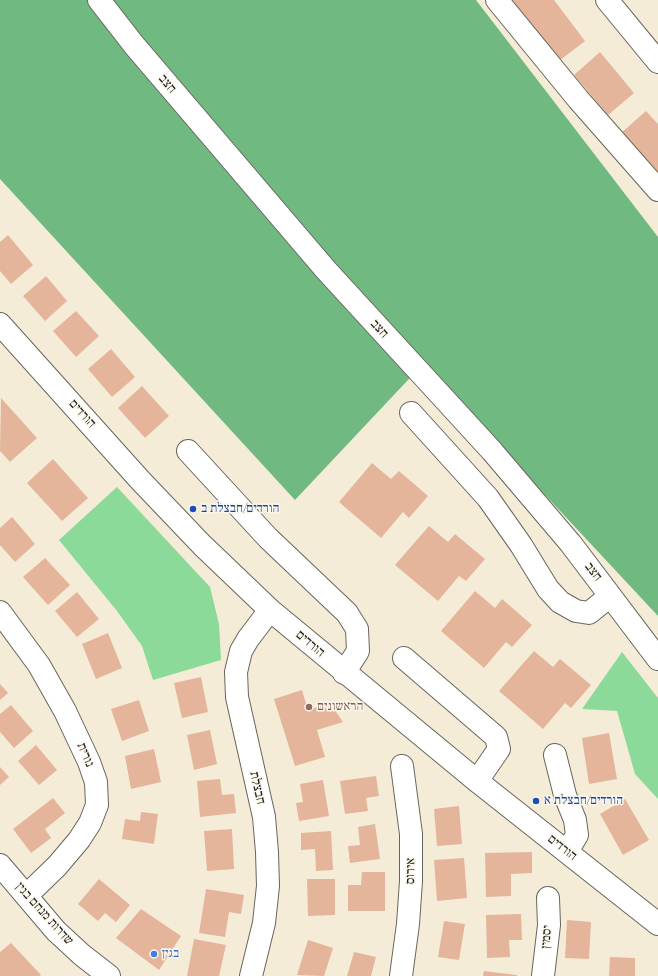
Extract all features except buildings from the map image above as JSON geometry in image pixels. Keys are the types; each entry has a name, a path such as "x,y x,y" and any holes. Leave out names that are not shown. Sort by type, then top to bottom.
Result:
{"street":[{"name":"חצב","path":"99,0 134,45 326,270 492,451 572,544 658,659"},
{"path":"497,0 578,99 658,190"},
{"path":"607,0 658,62"},
{"name":"הורדים","path":"0,324 140,480 202,545 270,610 344,673 477,781 658,924"},
{"path":"411,413 488,498 521,544 548,589 560,602 576,611 589,613 610,596"},
{"path":"188,451 268,538 347,613 357,629 358,651 344,673"},
{"name":"חבצלת","path":"251,976 264,923 268,886 267,852 264,817 237,698 236,672 241,651 248,638 270,610"},
{"name":"נורית","path":"0,612 39,665 65,711 89,762 96,782 97,805 86,829 79,840 57,866 27,895"},
{"path":"404,658 496,737 499,749 477,781"},
{"path":"555,755 565,795 575,820 577,835 567,852"},
{"name":"אירוס","path":"401,976 408,924 411,873 411,834 402,766"},
{"name":"שדרות מנחם בגין","path":"0,865 56,931 82,955 109,976"},
{"name":"יסמין","path":"543,976 549,925 548,898"}],"green space":[{"path":"0,0 476,0 658,237 658,616 423,364 295,500 0,179"},
{"path":"117,487 210,587 219,624 221,660 153,680 142,646 117,611 59,540"},
{"path":"622,652 658,698 658,799 635,774 617,711 582,709"}],"place":[{"name":"הורדים/חבצלת ב","path":"193,509"},
{"name":"הראשונים","path":"309,707"},
{"name":"הורדים/חבצלת א","path":"536,801"},
{"name":"בגין","path":"154,954"}]}
